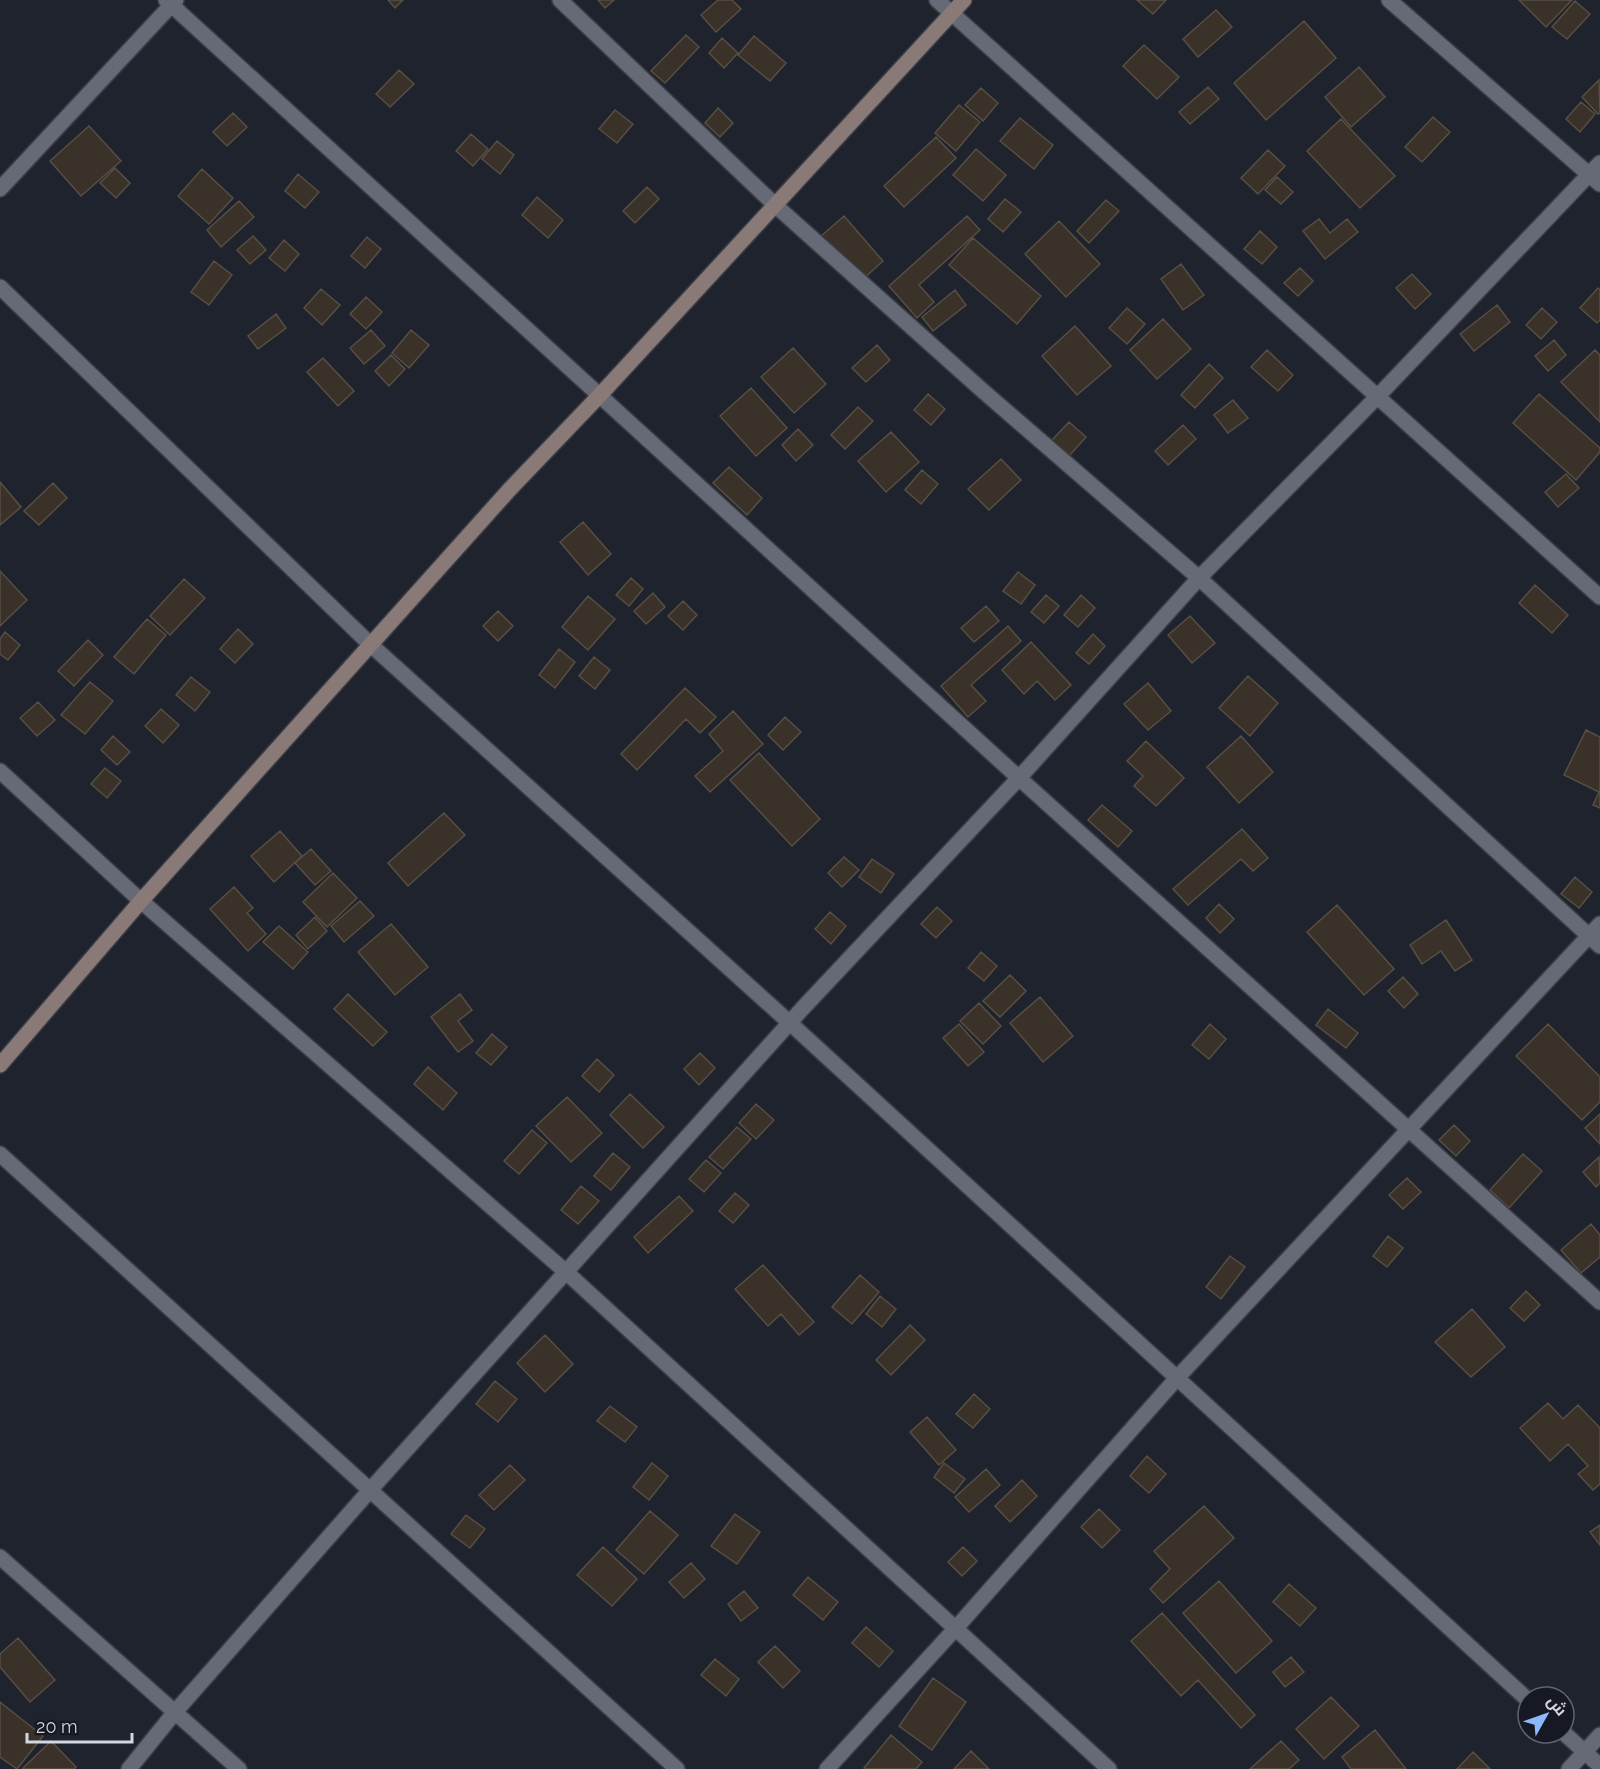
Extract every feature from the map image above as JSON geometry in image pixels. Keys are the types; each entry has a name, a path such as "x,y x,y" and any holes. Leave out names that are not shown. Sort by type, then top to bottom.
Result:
{"street":[{"path":"560,0 775,205 983,391 1199,578 1594,941"},
{"path":"937,0 1600,597"},
{"path":"0,1065 141,901 510,489 600,395 964,0"},
{"path":"1389,0 1595,179"},
{"path":"0,189 171,2 600,395 1600,1302"},
{"path":"129,1769 175,1712 371,1489 790,1023 1020,777 1199,578 1595,179 1600,163"},
{"path":"0,287 371,645 790,1023 1516,1689"},
{"path":"0,771 141,901 566,1272 1109,1769"},
{"path":"827,1769 957,1628 1177,1378 1408,1128 1594,941 1600,924"},
{"path":"0,1154 677,1769"},
{"path":"0,1557 239,1769"},
{"path":"1569,1769 1600,1735"},
{"path":"1576,1744 1600,1766"}],"building":[{"path":"388,0 403,0 395,8"},
{"path":"598,0 614,0 605,8"},
{"path":"718,0 732,0 741,9 716,32 701,15"},
{"path":"1137,0 1166,0 1153,14"},
{"path":"1519,0 1572,0 1546,27"},
{"path":"1575,1 1590,14 1567,39 1552,27"},
{"path":"1216,10 1232,27 1198,57 1183,39"},
{"path":"1304,21 1336,58 1266,120 1234,83"},
{"path":"686,35 699,47 665,83 651,71"},
{"path":"754,36 786,63 770,81 738,55"},
{"path":"722,38 738,53 724,68 709,53"},
{"path":"1144,45 1179,77 1157,99 1123,66"},
{"path":"1359,67 1385,97 1351,127 1325,97"},
{"path":"399,70 414,84 390,107 376,94"},
{"path":"1599,80 1600,113 1598,114 1582,97"},
{"path":"1208,87 1219,99 1190,124 1179,112"},
{"path":"981,88 998,103 983,121 965,105"},
{"path":"1581,102 1595,114 1580,132 1566,119"},
{"path":"959,105 980,122 956,151 935,133"},
{"path":"718,108 733,123 720,137 705,123"},
{"path":"615,110 633,124 617,143 599,129"},
{"path":"233,113 247,127 227,146 213,132"},
{"path":"1433,117 1450,132 1422,162 1405,147"},
{"path":"1020,118 1053,145 1034,169 1000,141"},
{"path":"1341,119 1395,176 1360,208 1307,151"},
{"path":"89,126 121,161 81,196 50,161"},
{"path":"471,134 488,149 473,166 456,151"},
{"path":"936,137 956,158 904,207 884,186"},
{"path":"497,141 514,155 500,174 482,159"},
{"path":"976,149 1006,175 983,201 953,175"},
{"path":"1268,150 1285,166 1258,194 1241,178"},
{"path":"115,168 130,183 116,198 100,183"},
{"path":"202,169 233,198 209,224 178,196"},
{"path":"298,174 319,192 305,208 285,191"},
{"path":"1277,177 1293,192 1281,204 1265,190"},
{"path":"647,187 659,199 635,223 623,211"},
{"path":"537,197 563,220 548,238 522,215"},
{"path":"1005,199 1021,212 1003,232 988,219"},
{"path":"1106,200 1119,211 1089,243 1077,231"},
{"path":"239,201 254,217 221,247 207,230"},
{"path":"844,216 883,261 861,281 821,236"},
{"path":"967,216 980,230 919,285 934,302 917,318 889,286"},
{"path":"1319,219 1330,233 1347,219 1358,232 1325,259 1303,231"},
{"path":"1059,221 1100,264 1066,297 1025,254"},
{"path":"1260,231 1277,247 1262,264 1244,249"},
{"path":"253,236 266,250 250,264 237,250"},
{"path":"367,237 381,249 365,268 351,256"},
{"path":"973,238 1041,296 1017,324 949,265"},
{"path":"284,240 299,254 285,271 269,258"},
{"path":"214,261 232,275 209,305 191,292"},
{"path":"1181,264 1204,295 1183,310 1161,279"},
{"path":"1300,268 1313,281 1298,296 1284,283"},
{"path":"1412,274 1431,294 1415,309 1396,288"},
{"path":"1598,288 1600,290 1600,320 1597,323 1580,308"},
{"path":"321,289 340,305 322,325 304,308"},
{"path":"955,290 966,305 933,331 922,317"},
{"path":"366,297 382,312 366,329 350,314"},
{"path":"1497,305 1510,322 1474,351 1460,334"},
{"path":"1127,308 1145,324 1127,344 1109,328"},
{"path":"1542,308 1557,322 1541,339 1526,325"},
{"path":"276,314 286,328 258,349 248,336"},
{"path":"1163,319 1191,349 1157,379 1130,350"},
{"path":"1075,326 1111,366 1077,395 1042,356"},
{"path":"371,330 385,346 364,364 350,348"},
{"path":"411,330 429,345 409,368 392,353"},
{"path":"1554,340 1566,355 1548,371 1535,356"},
{"path":"877,345 890,360 866,382 852,368"},
{"path":"793,348 826,384 794,413 761,377"},
{"path":"1267,350 1293,375 1278,391 1251,367"},
{"path":"1595,350 1600,355 1600,422 1561,382"},
{"path":"391,355 405,369 389,386 375,371"},
{"path":"323,358 354,391 338,406 307,372"},
{"path":"1209,364 1223,378 1195,408 1181,395"},
{"path":"751,388 787,428 756,456 720,416"},
{"path":"928,394 945,409 931,425 914,410"},
{"path":"1539,394 1600,448 1600,452 1576,480 1513,423"},
{"path":"1233,400 1248,418 1228,433 1214,415"},
{"path":"858,407 873,421 845,449 831,435"},
{"path":"1069,422 1086,437 1069,456 1052,440"},
{"path":"1183,425 1196,439 1168,465 1155,451"},
{"path":"798,429 813,445 796,461 782,445"},
{"path":"891,432 919,462 886,492 858,461"},
{"path":"1001,459 1021,480 989,510 968,489"},
{"path":"729,467 762,498 747,515 713,483"},
{"path":"922,470 938,484 921,504 905,490"},
{"path":"1566,474 1579,488 1558,507 1545,492"},
{"path":"0,482 21,507 0,525"},
{"path":"53,483 67,498 39,525 24,511"},
{"path":"583,522 611,554 588,575 560,542"},
{"path":"0,571 27,600 0,626"},
{"path":"1018,572 1035,585 1021,604 1003,591"},
{"path":"631,578 643,589 629,606 616,595"},
{"path":"184,579 205,598 170,635 150,616"},
{"path":"1535,585 1568,615 1552,633 1519,603"},
{"path":"653,593 665,607 646,624 634,611"},
{"path":"1046,595 1059,606 1044,623 1031,612"},
{"path":"1081,595 1095,608 1078,627 1064,615"},
{"path":"588,596 615,619 588,650 562,627"},
{"path":"683,601 697,615 683,630 668,616"},
{"path":"986,606 999,621 974,642 961,628"},
{"path":"498,611 513,626 498,641 483,626"},
{"path":"1190,616 1215,643 1192,663 1168,635"},
{"path":"147,619 166,635 134,674 114,657"},
{"path":"1008,626 1021,641 971,685 986,701 968,717 941,686"},
{"path":"238,629 253,644 235,663 220,649"},
{"path":"5,632 20,645 8,660 0,654 0,639"},
{"path":"1093,634 1105,646 1089,664 1076,653"},
{"path":"88,640 103,655 74,686 58,671"},
{"path":"1031,642 1071,685 1055,700 1037,681 1024,694 1002,670"},
{"path":"559,649 575,662 555,688 539,675"},
{"path":"594,657 610,670 595,689 579,676"},
{"path":"1248,676 1278,703 1250,736 1219,708"},
{"path":"191,677 210,692 195,711 176,695"},
{"path":"90,682 113,701 85,734 61,715"},
{"path":"1148,683 1171,711 1148,730 1124,704"},
{"path":"685,688 716,717 700,733 686,719 637,770 621,754"},
{"path":"38,702 55,720 37,736 20,718"},
{"path":"161,709 179,725 163,743 145,726"},
{"path":"733,711 763,744 710,792 695,776 723,751 709,734"},
{"path":"785,717 801,732 783,750 768,735"},
{"path":"1586,730 1600,737 1600,808 1593,805 1599,792 1564,775"},
{"path":"113,736 130,752 117,765 101,750"},
{"path":"1241,736 1273,772 1239,803 1207,767"},
{"path":"1146,741 1184,778 1156,806 1134,786 1143,776 1127,761"},
{"path":"759,753 820,819 792,846 730,780"},
{"path":"105,768 121,781 107,798 91,784"},
{"path":"1102,805 1132,831 1118,847 1088,820"},
{"path":"444,813 465,835 408,886 388,863"},
{"path":"1242,829 1268,858 1253,871 1241,859 1188,905 1173,889"},
{"path":"280,831 302,856 274,882 251,856"},
{"path":"311,849 331,871 315,885 295,863"},
{"path":"844,857 859,870 842,887 828,873"},
{"path":"872,859 894,874 881,893 859,877"},
{"path":"333,873 357,898 327,927 303,902"},
{"path":"1575,877 1592,892 1579,908 1561,894"},
{"path":"234,887 253,908 247,913 266,934 248,951 210,909"},
{"path":"360,901 374,916 344,942 331,926"},
{"path":"1219,904 1234,919 1220,933 1206,918"},
{"path":"1337,905 1394,969 1364,995 1307,932"},
{"path":"937,907 952,921 936,938 921,924"},
{"path":"830,912 846,926 831,944 815,929"},
{"path":"315,917 327,931 308,949 296,935"},
{"path":"1446,920 1472,960 1455,971 1441,951 1422,964 1410,945"},
{"path":"391,924 428,967 395,995 358,952"},
{"path":"279,926 308,952 293,969 263,942"},
{"path":"981,952 997,966 984,981 968,968"},
{"path":"1010,975 1026,991 1000,1017 983,1001"},
{"path":"1403,977 1418,994 1404,1008 1388,991"},
{"path":"348,994 387,1032 373,1046 334,1009"},
{"path":"460,994 472,1010 458,1021 473,1041 458,1052 431,1017"},
{"path":"1040,997 1073,1036 1043,1062 1010,1023"},
{"path":"979,1003 1001,1026 983,1044 960,1021"},
{"path":"1328,1009 1358,1033 1346,1048 1316,1025"},
{"path":"959,1024 984,1052 968,1066 943,1038"},
{"path":"1210,1024 1226,1039 1209,1059 1192,1045"},
{"path":"1548,1024 1600,1077 1600,1102 1582,1120 1516,1056"},
{"path":"492,1034 507,1047 491,1065 476,1053"},
{"path":"700,1053 715,1068 699,1085 684,1069"},
{"path":"597,1059 614,1075 599,1092 582,1076"},
{"path":"428,1067 457,1093 443,1110 414,1084"},
{"path":"630,1094 664,1127 643,1148 610,1115"},
{"path":"567,1097 602,1133 571,1162 536,1126"},
{"path":"756,1104 774,1120 756,1139 739,1123"},
{"path":"1600,1114 1600,1144 1585,1128"},
{"path":"1454,1125 1470,1141 1456,1156 1439,1140"},
{"path":"737,1127 751,1139 723,1169 709,1157"},
{"path":"532,1130 547,1143 519,1174 504,1161"},
{"path":"613,1153 630,1167 611,1190 594,1176"},
{"path":"1523,1154 1542,1171 1509,1208 1490,1190"},
{"path":"1599,1157 1600,1183 1596,1187 1583,1172"},
{"path":"706,1160 721,1173 704,1192 689,1179"},
{"path":"1407,1178 1421,1192 1403,1209 1389,1195"},
{"path":"581,1186 599,1201 578,1224 561,1210"},
{"path":"735,1193 749,1205 733,1223 719,1211"},
{"path":"679,1196 693,1211 648,1253 634,1237"},
{"path":"1591,1224 1600,1235 1600,1257 1581,1273 1561,1250"},
{"path":"1388,1236 1403,1248 1387,1267 1373,1256"},
{"path":"1230,1256 1245,1267 1221,1299 1206,1287"},
{"path":"763,1265 814,1322 799,1335 781,1314 768,1326 735,1289"},
{"path":"860,1275 879,1292 852,1324 832,1307"},
{"path":"1526,1291 1540,1305 1524,1321 1510,1308"},
{"path":"880,1296 896,1309 882,1327 866,1314"},
{"path":"1472,1309 1505,1347 1471,1377 1435,1342"},
{"path":"910,1325 925,1340 891,1375 876,1360"},
{"path":"545,1335 573,1364 545,1392 517,1363"},
{"path":"495,1381 517,1399 498,1422 476,1404"},
{"path":"974,1394 990,1409 973,1428 956,1414"},
{"path":"1548,1403 1563,1419 1578,1405 1600,1428 1600,1484 1593,1490 1578,1474 1588,1466 1568,1444 1550,1461 1520,1428"},
{"path":"610,1406 637,1427 625,1442 597,1421"},
{"path":"927,1417 956,1450 939,1465 910,1432"},
{"path":"1147,1456 1166,1474 1149,1493 1130,1476"},
{"path":"652,1463 668,1476 649,1500 633,1487"},
{"path":"944,1463 965,1479 954,1493 934,1477"},
{"path":"510,1465 525,1480 494,1510 479,1495"},
{"path":"986,1469 1000,1485 969,1512 955,1497"},
{"path":"1022,1480 1037,1496 1010,1522 995,1506"},
{"path":"1204,1506 1234,1538 1163,1603 1150,1589 1170,1569 1154,1551"},
{"path":"1099,1509 1120,1530 1102,1548 1081,1527"},
{"path":"650,1511 678,1535 644,1574 616,1550"},
{"path":"735,1514 760,1532 737,1564 711,1546"},
{"path":"466,1515 485,1529 470,1548 451,1534"},
{"path":"1600,1525 1600,1545 1590,1532"},
{"path":"603,1547 637,1579 612,1606 577,1575"},
{"path":"963,1547 977,1561 962,1576 948,1562"},
{"path":"691,1563 705,1579 684,1598 669,1582"},
{"path":"808,1577 838,1602 823,1620 793,1595"},
{"path":"1219,1581 1272,1641 1236,1673 1183,1613"},
{"path":"1289,1584 1316,1608 1300,1626 1273,1602"},
{"path":"744,1591 758,1608 741,1621 728,1604"},
{"path":"1162,1613 1255,1715 1241,1728 1198,1680 1181,1696 1131,1641"},
{"path":"866,1627 893,1651 879,1667 852,1643"},
{"path":"18,1638 55,1680 30,1702 0,1667 0,1654"},
{"path":"775,1646 800,1671 783,1688 758,1662"},
{"path":"1291,1657 1304,1672 1285,1687 1273,1672"},
{"path":"715,1659 739,1679 726,1696 701,1675"},
{"path":"933,1678 966,1702 932,1750 899,1726"},
{"path":"1331,1697 1359,1726 1324,1759 1296,1729"},
{"path":"0,1702 43,1736 17,1769 0,1757"},
{"path":"1375,1730 1406,1769 1351,1769 1342,1757"},
{"path":"891,1735 922,1762 916,1769 865,1769 864,1768"},
{"path":"51,1741 76,1767 74,1769 22,1769"},
{"path":"1281,1741 1299,1760 1289,1769 1250,1769"},
{"path":"971,1751 989,1769 954,1769"},
{"path":"1473,1752 1490,1769 1457,1769"}]}
